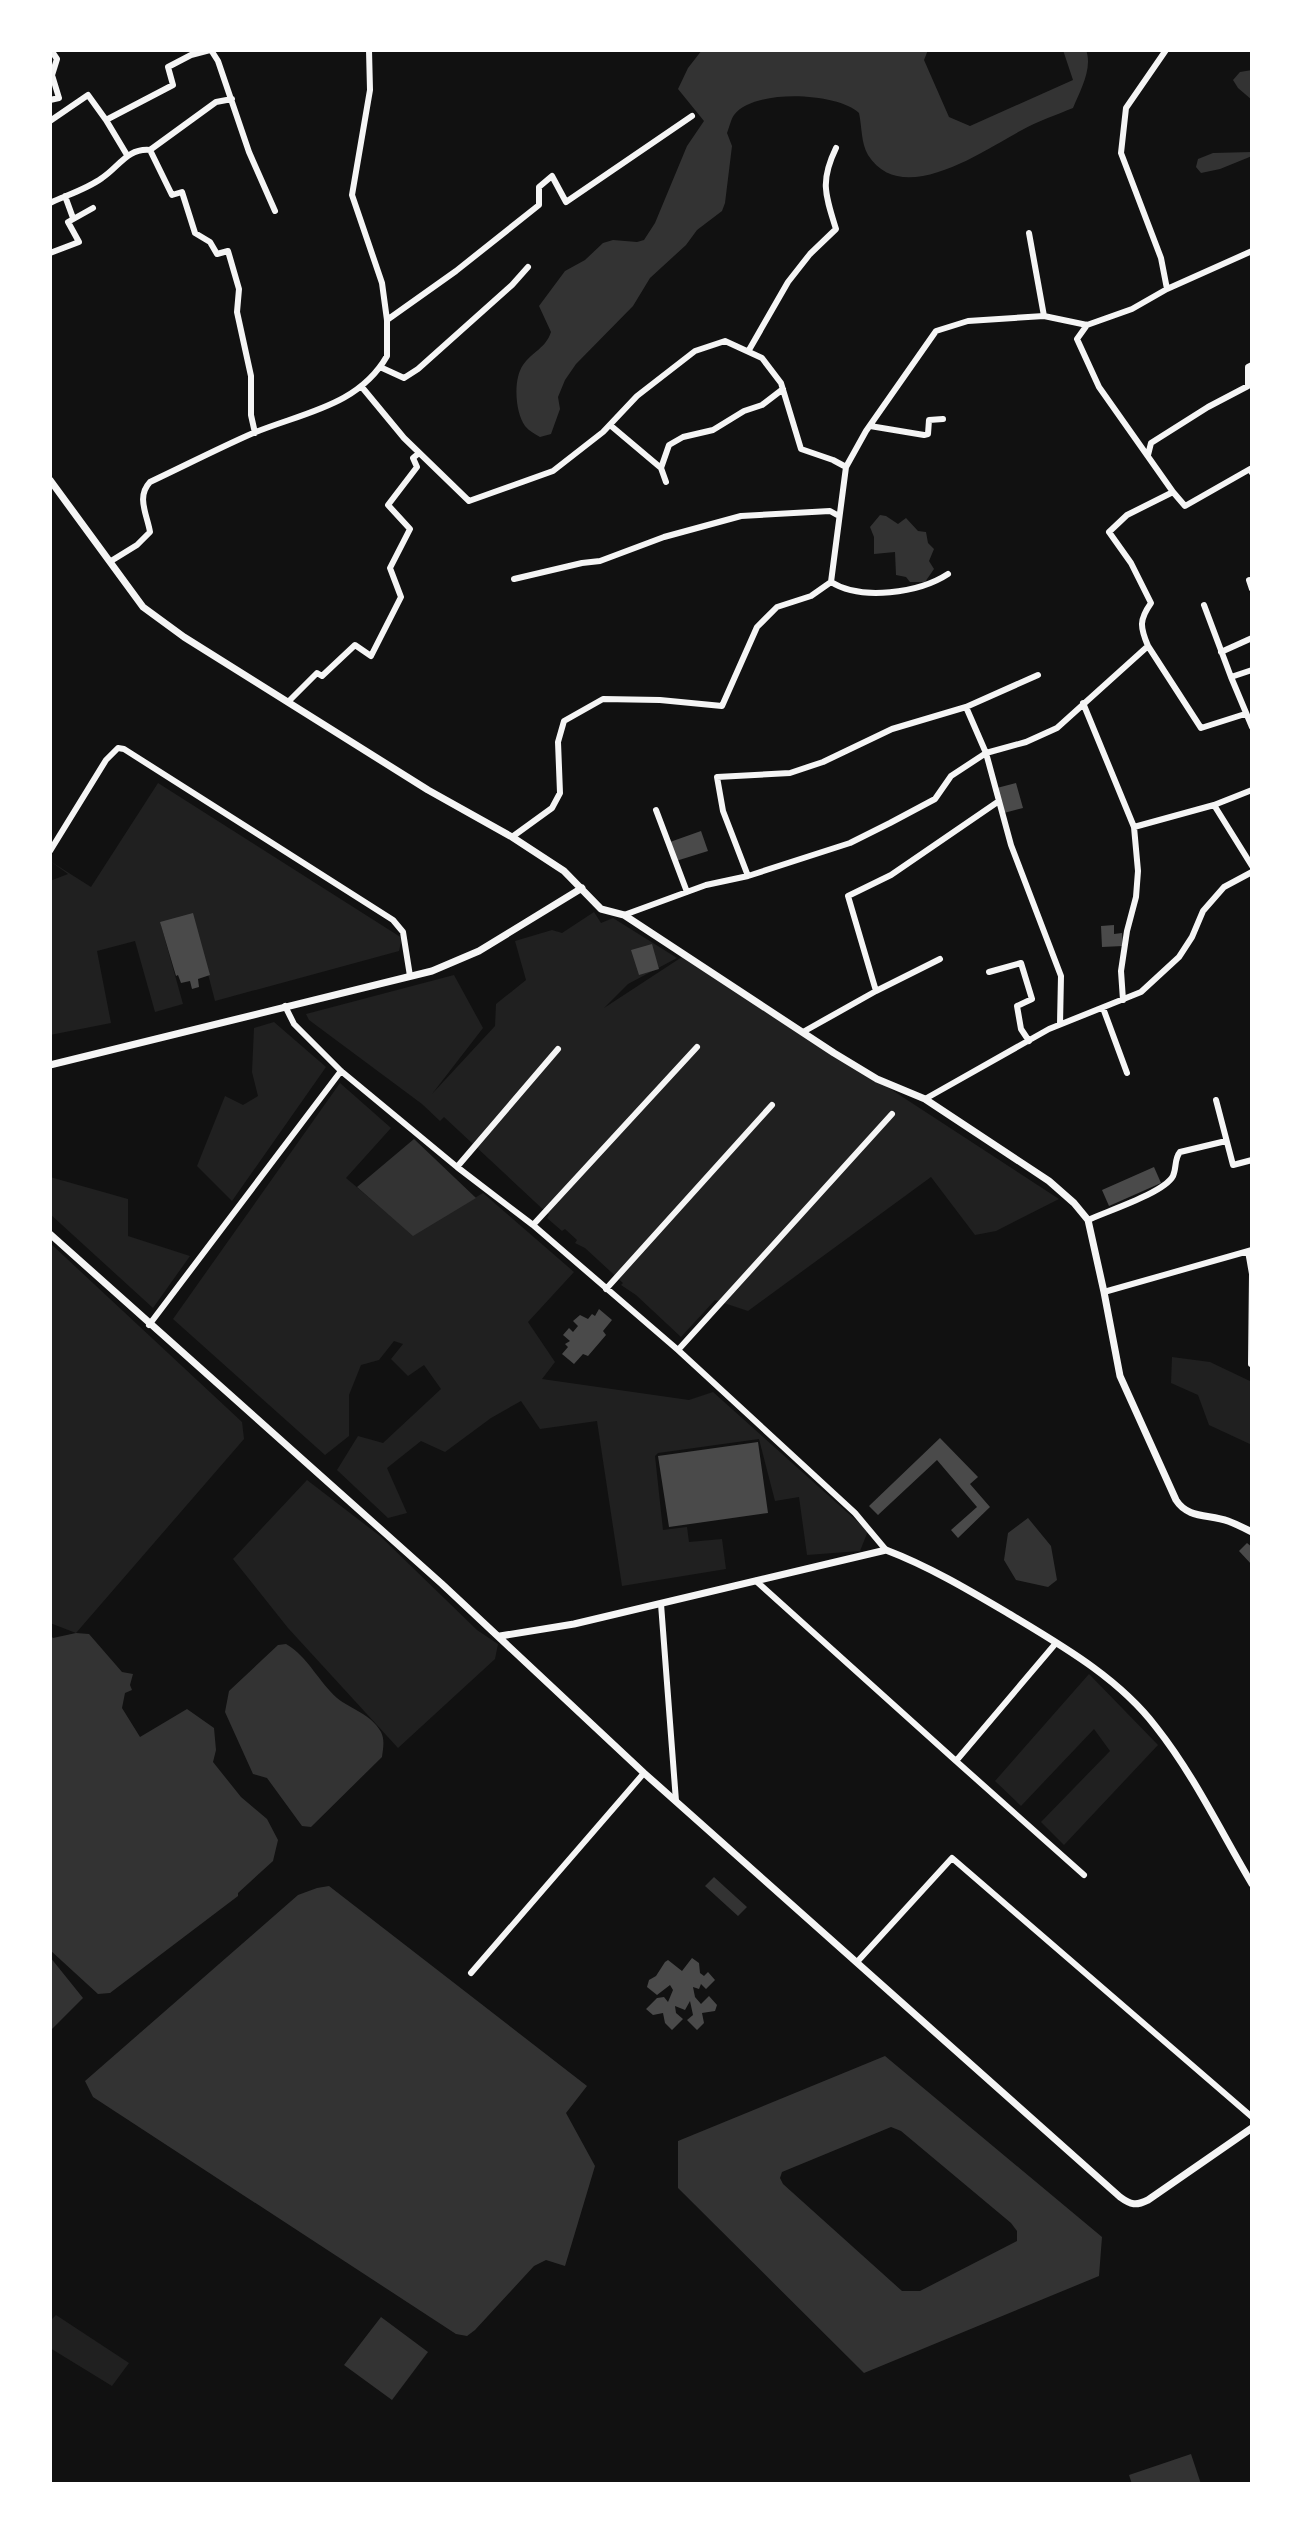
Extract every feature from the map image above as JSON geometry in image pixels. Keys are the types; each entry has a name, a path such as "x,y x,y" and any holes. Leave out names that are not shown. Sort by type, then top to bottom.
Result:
{"street":[{"path":"50,100 59,98 52,75 57,59 51,50"},
{"path":"106,120 173,85 168,67 191,55 210,50 218,61 249,152 275,211"},
{"path":"111,561 137,545 150,532 142,497 147,485 255,433 312,414 361,386 380,367 389,349 387,320 378,268 352,195 370,90 369,50"},
{"path":"1166,50 1126,108 1121,153 1161,258 1167,289"},
{"path":"50,121 88,95 127,155"},
{"path":"50,203 101,179 138,149 150,150 216,102 232,99"},
{"path":"387,320 456,271 539,205 539,187 552,176 566,202 692,116"},
{"path":"749,350 788,282 810,254 836,229 824,184 826,168 836,148"},
{"path":"150,150 172,195 182,192 195,233 210,242 217,254 228,251 239,289 237,312 251,376 251,415 255,433"},
{"path":"67,195 73,218"},
{"path":"50,253 79,242 68,222 93,208"},
{"path":"1029,233 1044,316"},
{"path":"512,837 552,808 560,793 558,742 564,721 603,699 722,706 757,627 777,607 811,596 831,582 846,467 870,426 936,331 968,321 1044,316 1087,325 1132,309 1167,289 1252,251"},
{"path":"380,367 404,378 418,369 528,267"},
{"path":"1087,325 1077,339 1099,387 1185,506 1250,469 1252,473"},
{"path":"361,386 419,453 469,501 553,471 610,425 637,396 695,351 725,341 762,358 783,389 801,449 846,467"},
{"path":"1148,455 1151,443 1248,386 1248,367 1252,365"},
{"path":"661,468 669,445 683,437 713,430 744,411 762,405 783,389"},
{"path":"870,426 924,435 928,434 929,420 943,419"},
{"path":"610,425 661,468 666,482"},
{"path":"288,702 317,673 322,676 355,645 371,656 401,597 390,568 410,529 388,505 417,467 413,458 419,453"},
{"path":"52,486 111,561 128,591 143,607 184,637 428,790 512,837 564,871 601,909 624,915 877,1079 925,1099 1049,1181 1088,1220 1120,1376 1180,1507 1195,1515 1226,1520 1252,1532"},
{"path":"1173,492 1127,515 1109,532 1131,563 1151,603 1141,618 1141,630 1148,646 1201,728 1245,714"},
{"path":"514,579 600,561 664,537 741,516 830,511 839,516"},
{"path":"831,582 841,588 869,594 934,583 948,574"},
{"path":"1249,580 1252,589"},
{"path":"1204,605 1252,726"},
{"path":"1221,652 1252,638"},
{"path":"624,915 687,892 850,843 890,823 935,799 951,776 986,753 1026,742 1057,728 1148,646"},
{"path":"1231,677 1252,670"},
{"path":"748,876 723,811 717,777 790,773 823,762 892,729 966,707 1038,675"},
{"path":"1083,703 1134,827 1138,871 1121,971 1123,1000"},
{"path":"966,707 986,753 1011,845 1061,976 1060,1024"},
{"path":"50,851 106,760 118,748 124,749 393,920 403,932 410,976"},
{"path":"1134,827 1214,805 1252,790"},
{"path":"876,991 848,897 891,875 999,801"},
{"path":"1214,805 1252,866"},
{"path":"656,810 687,892"},
{"path":"925,1099 1060,1024 1123,1000 1155,981 1179,957 1203,911 1224,887 1252,872"},
{"path":"50,1065 432,971 479,951 582,888"},
{"path":"803,1032 940,959"},
{"path":"989,972 1021,963 1032,999 1017,1006 1021,1029 1029,1041"},
{"path":"285,1006 294,1024 341,1071 533,1225 678,1350 855,1513 886,1550 969,1590 1056,1643 1137,1704 1179,1760 1252,1884"},
{"path":"1103,1008 1127,1073"},
{"path":"533,1225 697,1047"},
{"path":"457,1167 558,1049"},
{"path":"149,1325 341,1071"},
{"path":"1216,1100 1233,1165 1252,1160"},
{"path":"606,1289 772,1105"},
{"path":"678,1350 892,1114"},
{"path":"1088,1220 1162,1187 1173,1177 1176,1155 1180,1152 1226,1141"},
{"path":"50,1234 500,1636 644,1773 1131,2205 1148,2200 1252,2128"},
{"path":"1104,1292 1250,1250 1251,1364"},
{"path":"500,1636 574,1624 886,1550"},
{"path":"756,1581 1084,1875"},
{"path":"661,1604 676,1801"},
{"path":"956,1761 1056,1643"},
{"path":"471,1973 644,1773"},
{"path":"857,1962 952,1858 1252,2117"}],"shaded area":[{"path":"702,50 928,50 924,60 949,117 970,126 1073,80 1063,50 1086,50 1088,64 1073,108 1028,127 966,161 922,176 901,177 883,170 868,155 859,113 848,106 796,96 759,100 745,106 734,115 727,133 732,146 722,211 697,230 686,245 650,278 633,306 576,364 558,397 560,409 551,434 540,437 525,426 516,396 523,365 546,342 551,332 539,306 565,271 585,260 603,243 644,240 655,223 687,146 704,121 678,89 688,68"},
{"path":"1252,70 1252,100 1233,80 1240,72"},
{"path":"1252,152 1252,156 1220,169 1201,173 1196,167 1198,159 1213,153"},
{"path":"880,515 898,524 906,518 918,531 926,532 928,543 934,549 929,561 934,569 925,582 910,582 906,577 896,575 895,552 874,554 874,537 870,527"},
{"path":"158,783 402,938 399,951 215,1001 193,916 161,925 183,1004 155,1012 135,941 97,951 111,1023 50,1035 50,881 68,874 50,861 91,887"},
{"path":"594,912 601,923 613,918 677,958 628,984 604,1008 685,955 1059,1199 996,1231 975,1235 931,1177 748,1311 715,1300 681,1337 621,1285 623,1283 585,1248 575,1243 577,1240 565,1229 562,1231 547,1218 549,1215 444,1117 440,1121 422,1104 309,1020 306,1014 454,975 483,1028 432,1094 495,1026 496,1004 526,980 515,941 552,930 562,933"},
{"path":"274,1022 326,1067 232,1201 197,1166 225,1096 243,1105 258,1096 252,1072 254,1028"},
{"path":"340,1083 391,1128 346,1178 413,1235 483,1193 574,1272 528,1322 555,1362 542,1379 689,1400 713,1392 868,1531 860,1551 807,1555 799,1497 775,1501 759,1439 658,1453 655,1456 663,1530 687,1527 689,1542 722,1539 726,1569 622,1586 597,1421 540,1429 521,1401 491,1418 445,1452 421,1441 387,1468 407,1513 388,1518 337,1470 358,1436 383,1443 441,1389 424,1365 408,1376 391,1359 403,1344 394,1341 379,1360 361,1365 349,1395 349,1436 325,1455 173,1319"},
{"path":"414,1139 476,1198 413,1236 357,1187"},
{"path":"50,1177 128,1199 128,1236 190,1256 153,1308 50,1214"},
{"path":"50,1243 242,1422 244,1439 76,1633 50,1623"},
{"path":"1172,1357 1210,1362 1252,1382 1252,1445 1209,1425 1198,1395 1171,1383"},
{"path":"307,1480 380,1536 477,1630 498,1644 495,1659 398,1748 288,1628 233,1559"},
{"path":"1028,1518 1051,1546 1057,1580 1048,1587 1016,1580 1004,1560 1008,1533"},
{"path":"76,1633 89,1634 122,1672 133,1674 132,1690 125,1693 122,1708 140,1737 187,1709 214,1728 216,1750 213,1762 241,1797 267,1819 278,1840 273,1861 238,1896 110,1993 98,1994 50,1950 50,1635 53,1638"},
{"path":"286,1644 301,1656 337,1698 367,1716 383,1738 382,1757 311,1827 302,1826 267,1778 253,1774 225,1712 229,1691 278,1645"},
{"path":"1089,1674 1158,1745 1064,1845 1041,1822 1110,1751 1094,1729 1021,1806 995,1781"},
{"path":"714,1877 747,1907 738,1916 705,1886"},
{"path":"329,1886 587,2086 566,2113 595,2166 565,2266 546,2260 534,2266 467,2336 456,2334 93,2097 85,2081 298,1895"},
{"path":"50,1957 83,1998 50,2031"},
{"path":"885,2056 1102,2237 1099,2276 864,2373 678,2188 678,2141","holes":["891,2127 901,2131 1017,2231 1017,2241 920,2291 902,2291 780,2178 782,2172"]},
{"path":"56,2315 129,2363 112,2386 50,2348 50,2321"},
{"path":"381,2317 428,2352 392,2400 344,2365"},
{"path":"1191,2454 1201,2484 1132,2484 1129,2475"}],"building":[{"path":"1016,783 1023,808 1000,814 993,789"},
{"path":"701,831 708,851 676,861 670,842"},
{"path":"193,913 210,975 198,979 199,987 192,989 190,981 181,983 176,976 160,922"},
{"path":"1114,925 1114,934 1122,933 1123,946 1102,947 1101,926"},
{"path":"652,944 659,969 639,975 631,950"},
{"path":"1154,1167 1161,1183 1109,1206 1102,1190"},
{"path":"599,1309 612,1320 603,1331 606,1335 588,1356 583,1354 574,1364 562,1354 568,1347 565,1344 570,1341 563,1335 569,1328 573,1332 578,1326 573,1321 580,1315 588,1319 592,1314 595,1316"},
{"path":"940,1438 978,1477 970,1484 990,1507 958,1538 951,1530 977,1507 937,1460 878,1515 869,1506"},
{"path":"758,1442 768,1513 669,1527 658,1456"},
{"path":"1247,1543 1252,1547 1252,1565 1239,1551"},
{"path":"692,1958 699,1963 700,1973 704,1976 708,1972 715,1980 706,1989 701,1984 699,1989 693,1987 695,1997 701,2004 709,1996 717,2005 715,2011 702,2013 704,2023 697,2030 687,2020 693,2015 690,2001 685,2010 675,2006 676,2013 683,2019 672,2030 665,2023 663,2013 653,2015 646,2009 657,1998 664,1997 668,2002 673,1990 670,1985 657,1995 647,1987 649,1980 668,1960 682,1971"}]}
